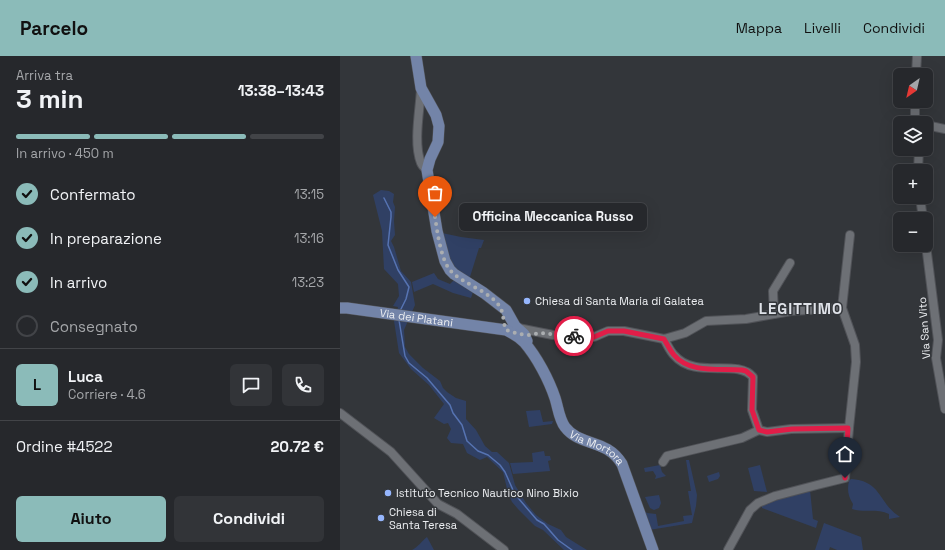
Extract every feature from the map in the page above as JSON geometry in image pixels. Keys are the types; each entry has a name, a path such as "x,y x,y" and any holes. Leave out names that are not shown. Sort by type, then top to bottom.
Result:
{"main road":[{"path":"416,56 421,88 436,115 439,126 438,142 430,159 427,170"},
{"name":"Via Mortora","path":"427,170 437,231 447,266 454,274 484,293 506,310 513,328 530,351 551,387 562,423 565,427 581,439 604,447 618,458 622,464 653,550"},
{"name":"Via dei Platani","path":"340,308 381,312 493,329 513,328"}],"street":[{"path":"916,68 917,56"},
{"path":"421,88 418,120 418,145 421,164 427,170"},
{"path":"933,127 945,128"},
{"path":"728,550 750,510 758,502 775,496 845,478 848,428 855,371 855,345 842,308 850,235"},
{"name":"Via San Vito","path":"927,252 938,340 936,358 945,409"},
{"path":"774,314 773,290 790,263"},
{"path":"513,328 529,335 540,333 594,337 608,331 624,331 664,339 685,333 706,321 746,319 792,311 842,308"},
{"path":"664,339 674,355 690,366 709,369 742,370 752,375 752,410 759,430"},
{"path":"340,413 391,452 438,504 463,519 504,550"},
{"path":"663,462 667,456 742,438 759,430 767,432 792,429 848,428"}],"shaded area":[{"path":"381,190 389,191 394,194 395,235 391,241 401,271 411,282 415,305 404,330 405,347 409,354 423,368 440,381 443,388 447,392 456,398 466,401 466,419 476,430 485,446 492,452 497,452 509,463 515,485 526,503 536,515 548,524 561,530 566,537 587,550 564,550 543,530 535,526 512,502 508,493 503,472 487,457 480,460 467,453 463,444 451,443 447,438 451,429 448,423 444,424 434,418 444,404 429,385 411,369 399,353 394,321 398,307 393,306 399,296 398,284 384,269 382,231 373,195"},
{"path":"442,233 484,240 481,248 479,248 469,280 453,268"},
{"path":"434,273 438,279 450,284 454,280 473,292 471,298 453,293 433,284 414,292 412,282"},
{"path":"540,410 543,422 553,421 552,424 529,427 526,411"},
{"path":"544,451 545,456 550,456 551,460 548,461 550,471 513,474 510,463 533,462 532,453"},
{"path":"686,460 689,460 697,495 692,523 649,530 642,509 647,513 656,514 658,526 684,521 683,516 692,515 688,491 691,491"},
{"path":"660,465 662,472 666,476 655,479 656,476 653,471 645,472 644,468"},
{"path":"760,465 767,492 754,491 748,468"},
{"path":"719,472 720,476 718,479 709,482 707,476"},
{"path":"851,479 869,484 887,505 900,517 889,519 889,514 884,512 852,509 853,504 848,490 849,481"},
{"path":"810,490 813,519 818,521 816,528 762,508 762,505 775,500"},
{"path":"659,495 661,503 659,508 654,510 650,508 645,497"},
{"path":"824,523 861,537 863,550 837,550 830,547 829,550 815,550"},
{"path":"427,537 434,550 412,550 416,547"}],"waterway":[{"path":"384,198 391,212 388,245 398,270 409,287 406,299 400,311"},
{"path":"399,320 405,356 409,363 427,378 450,405 453,413 462,425 467,441 478,451 488,455 500,465 519,499 537,520 544,524 558,540 572,550"}],"way so far":[{"path":"435,217 444,260 447,266 454,274 484,293 499,306 503,314 506,330 529,335 540,333 574,336"}],"place":[{"name":"Officina Meccanica Russo","path":"435,217"},
{"name":"Chiesa di Santa Maria di Galatea","path":"527,301"},
{"name":"Istituto Tecnico Nautico Nino Bixio","path":"388,493"},
{"name":"Chiesa di Santa Teresa","path":"381,518"}],"district":[{"name":"LEGITTIMO","path":"801,309"}],"route":[{"path":"574,336 594,337 608,331 624,331 655,337 664,339 674,355 690,366 709,369 746,371 753,377 752,410 759,430 767,432 792,429 848,428 845,478"}]}
